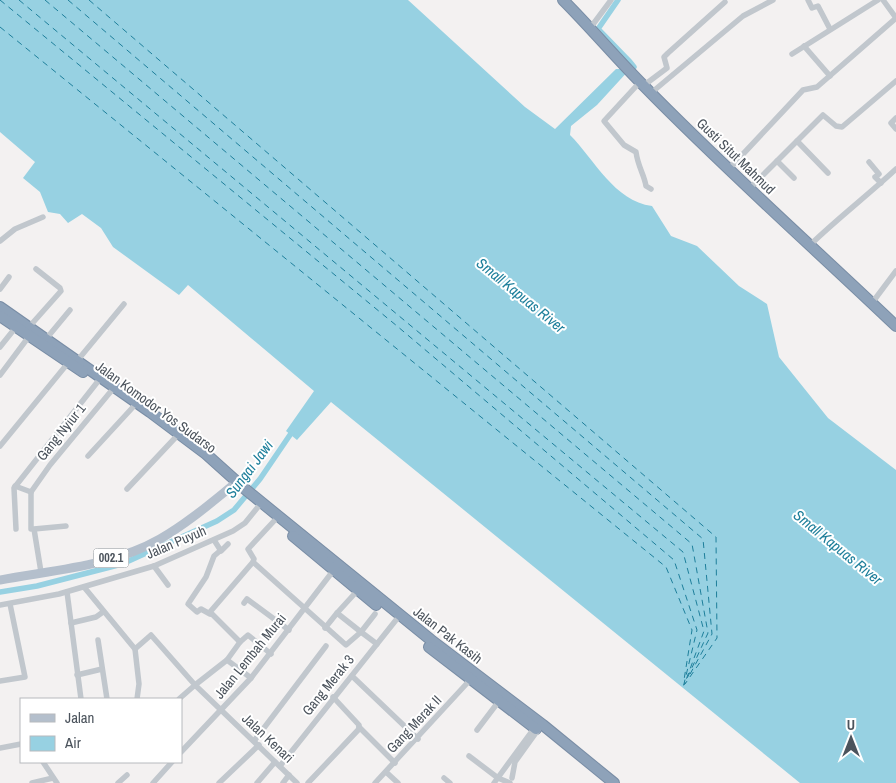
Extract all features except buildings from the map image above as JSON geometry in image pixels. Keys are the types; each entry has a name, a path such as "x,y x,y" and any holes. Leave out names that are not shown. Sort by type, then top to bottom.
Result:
{"highway":[{"name":"Gusti Situt Mahmud","path":"564,0 643,85 729,169 896,326"},
{"path":"0,307 31,331 46,339 73,362"},
{"name":"Jalan Komodor Yos Sudarso","path":"0,316 14,330 31,331 134,406 239,487"},
{"name":"Jalan Komodor Yos Sudarso","path":"73,362 150,412 218,463 239,487"},
{"path":"239,487 260,504"},
{"name":"Jalan Pak Kasih","path":"260,504 274,521 614,783"},
{"name":"Jalan Pak Kasih","path":"260,504 320,555 333,570 470,680 537,729 603,783"}],"main road":[{"name":"002.1","path":"0,580 98,561 136,550 187,522 239,487"}],"street":[{"path":"591,27 611,0"},
{"path":"643,85 743,16 773,0"},
{"path":"808,0 812,8 818,6 830,29"},
{"path":"792,54 878,0"},
{"path":"729,169 804,90 817,87 896,18 883,0"},
{"path":"651,190 646,186 645,179 638,167 636,152 624,145 604,121 643,85 667,68 664,57 725,2"},
{"path":"804,46 830,76"},
{"path":"750,188 823,115 836,126 842,127 896,81"},
{"path":"896,118 891,123 896,129"},
{"path":"797,140 828,173"},
{"path":"777,160 794,178"},
{"path":"869,162 879,174 875,177 881,183"},
{"path":"810,245 842,214 863,200 896,169"},
{"path":"0,241 15,229 43,217"},
{"path":"0,375 61,290 36,269"},
{"path":"871,303 896,271"},
{"path":"0,289 9,277"},
{"path":"0,446 124,304"},
{"path":"46,339 70,310"},
{"path":"0,347 14,330"},
{"path":"16,528 13,492 15,486 99,380"},
{"name":"Gang Nyiur 1","path":"31,492 112,390"},
{"path":"88,456 134,406"},
{"path":"128,489 175,438"},
{"path":"15,486 31,492 30,529"},
{"name":"Jalan Puyuh","path":"0,606 67,592 154,566 239,527 260,504"},
{"path":"274,521 248,549 253,562 346,645 361,632 375,614"},
{"path":"41,572 34,529 66,526"},
{"path":"214,540 220,550"},
{"path":"228,544 214,556 206,577 188,604 196,612 201,609 210,614 240,642"},
{"path":"210,614 253,562"},
{"path":"154,566 168,585"},
{"name":"Jalan Lembah Murai","path":"182,751 251,678 333,570"},
{"path":"84,587 135,649 139,684 137,698"},
{"path":"325,628 358,590"},
{"path":"67,592 81,698"},
{"path":"244,603 247,599 289,630"},
{"path":"0,681 25,677 10,604"},
{"path":"71,623 96,617 103,612"},
{"path":"337,613 377,644"},
{"name":"Gang Merak 3","path":"257,783 278,764 396,620"},
{"name":"Jalan Kenari","path":"135,649 151,635 195,685 297,783"},
{"path":"180,698 228,660 240,642 248,636 271,654"},
{"path":"98,640 106,698"},
{"path":"219,783 256,743 326,646"},
{"path":"228,660 251,678"},
{"path":"78,675 102,669"},
{"path":"352,676 418,738"},
{"name":"Gang Merak II","path":"376,783 470,680"},
{"path":"333,697 394,763"},
{"path":"477,730 499,701"},
{"path":"308,783 359,727"},
{"path":"496,780 512,765 537,729"},
{"path":"0,748 20,744"},
{"path":"469,756 496,780 512,781 512,765"},
{"path":"153,783 171,763"},
{"path":"32,783 55,780 44,764"},
{"path":"386,772 398,783"},
{"path":"118,783 127,775"},
{"path":"283,783 289,775"},
{"path":"444,778 450,783"}],"water":[{"name":"Small Kapuas River","path":"0,0 408,0 525,107 555,129 616,69 630,69 597,105 571,126 570,135 616,188 639,203 652,206 671,236 697,246 739,286 767,304 779,357 828,418 896,470 896,783 800,783 331,402 297,440 286,431 314,391 188,285 179,295 113,247 101,228 82,214 68,223 60,214 48,212 40,192 23,178 35,162 0,132"}],"waterway":[{"path":"618,0 598,29 634,67 630,69"},
{"name":"Sungai Jawi","path":"0,592 37,586 122,564 217,521 234,510 260,479 294,429"}],"ferry route":[{"path":"0,0 397,326 674,560 697,630 683,688"},
{"path":"19,0 683,552 704,631 686,680"},
{"path":"45,0 692,544 708,633 684,685"},
{"path":"68,0 703,539 712,634 689,676"},
{"path":"89,0 716,537 717,638 685,684"},
{"path":"0,27 666,567 692,630 684,680"}]}
